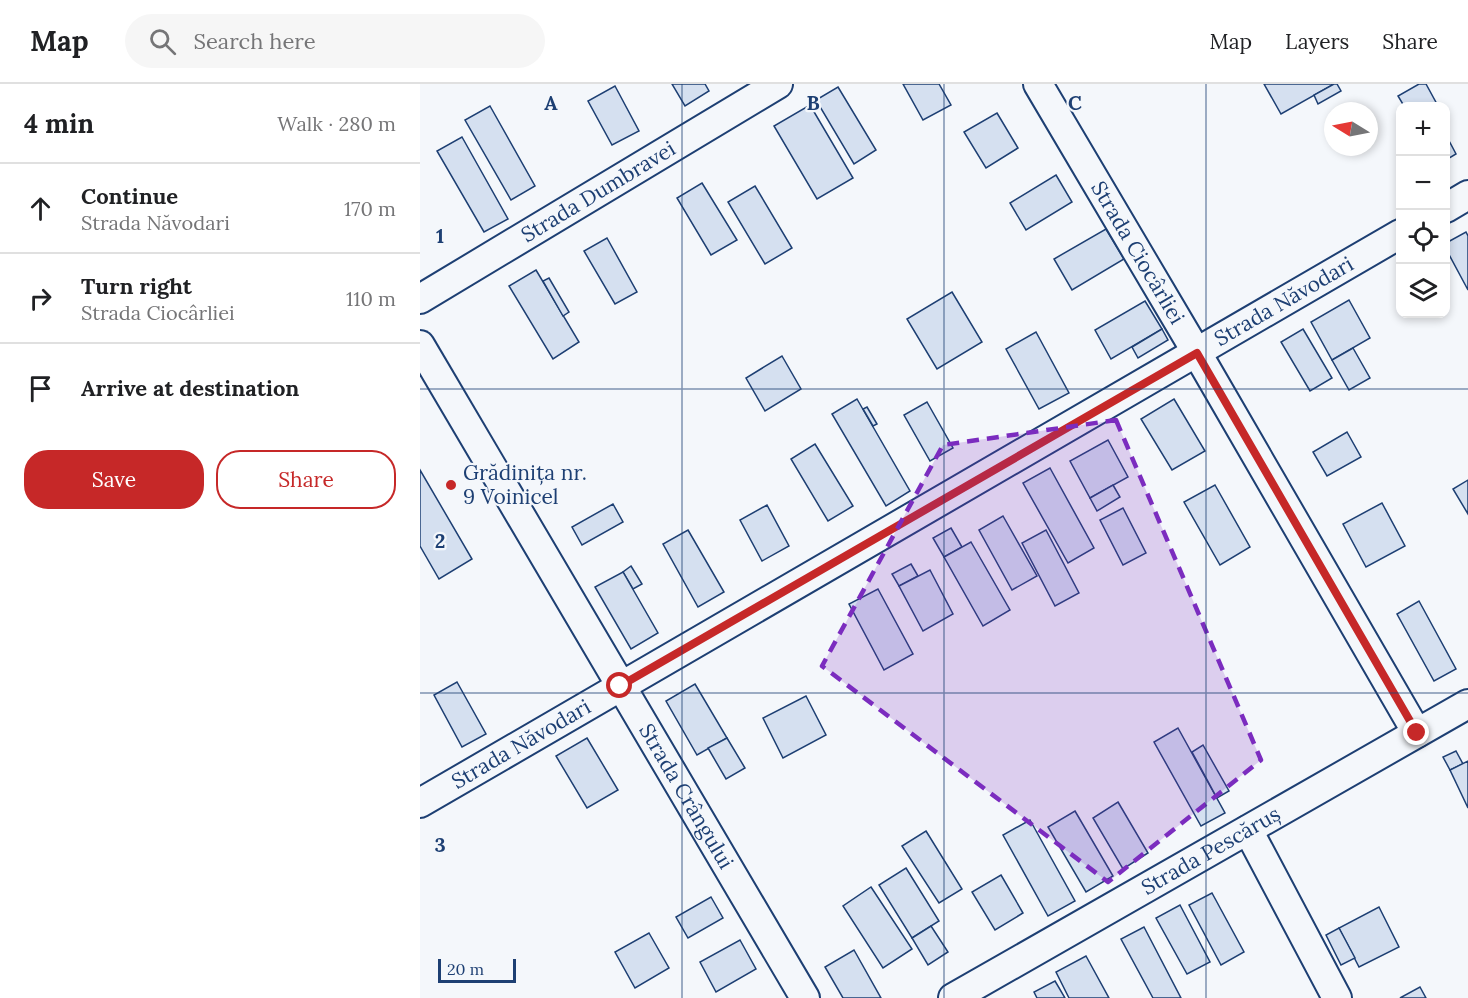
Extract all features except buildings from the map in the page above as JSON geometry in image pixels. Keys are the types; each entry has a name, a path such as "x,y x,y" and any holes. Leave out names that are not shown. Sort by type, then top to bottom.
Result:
{"street":[{"name":"Strada Dumbravei","path":"420,299 778,84"},
{"name":"Strada Ciocârliei","path":"1038,84 1417,733"},
{"path":"1450,206 1468,195"},
{"name":"Strada Năvodari","path":"420,802 1396,237"},
{"name":"Strada Crângului","path":"420,345 805,998"},
{"name":"Strada Pescăruș","path":"953,998 1468,704"},
{"path":"1248,830 1337,998"}],"highlighted area":[{"path":"1116,420 1261,760 1108,882 822,666 943,445"}],"place":[{"name":"Grădinița nr. 9 Voinicel","path":"451,485"}],"route":[{"path":"620,686 1197,353 1417,733"}]}
